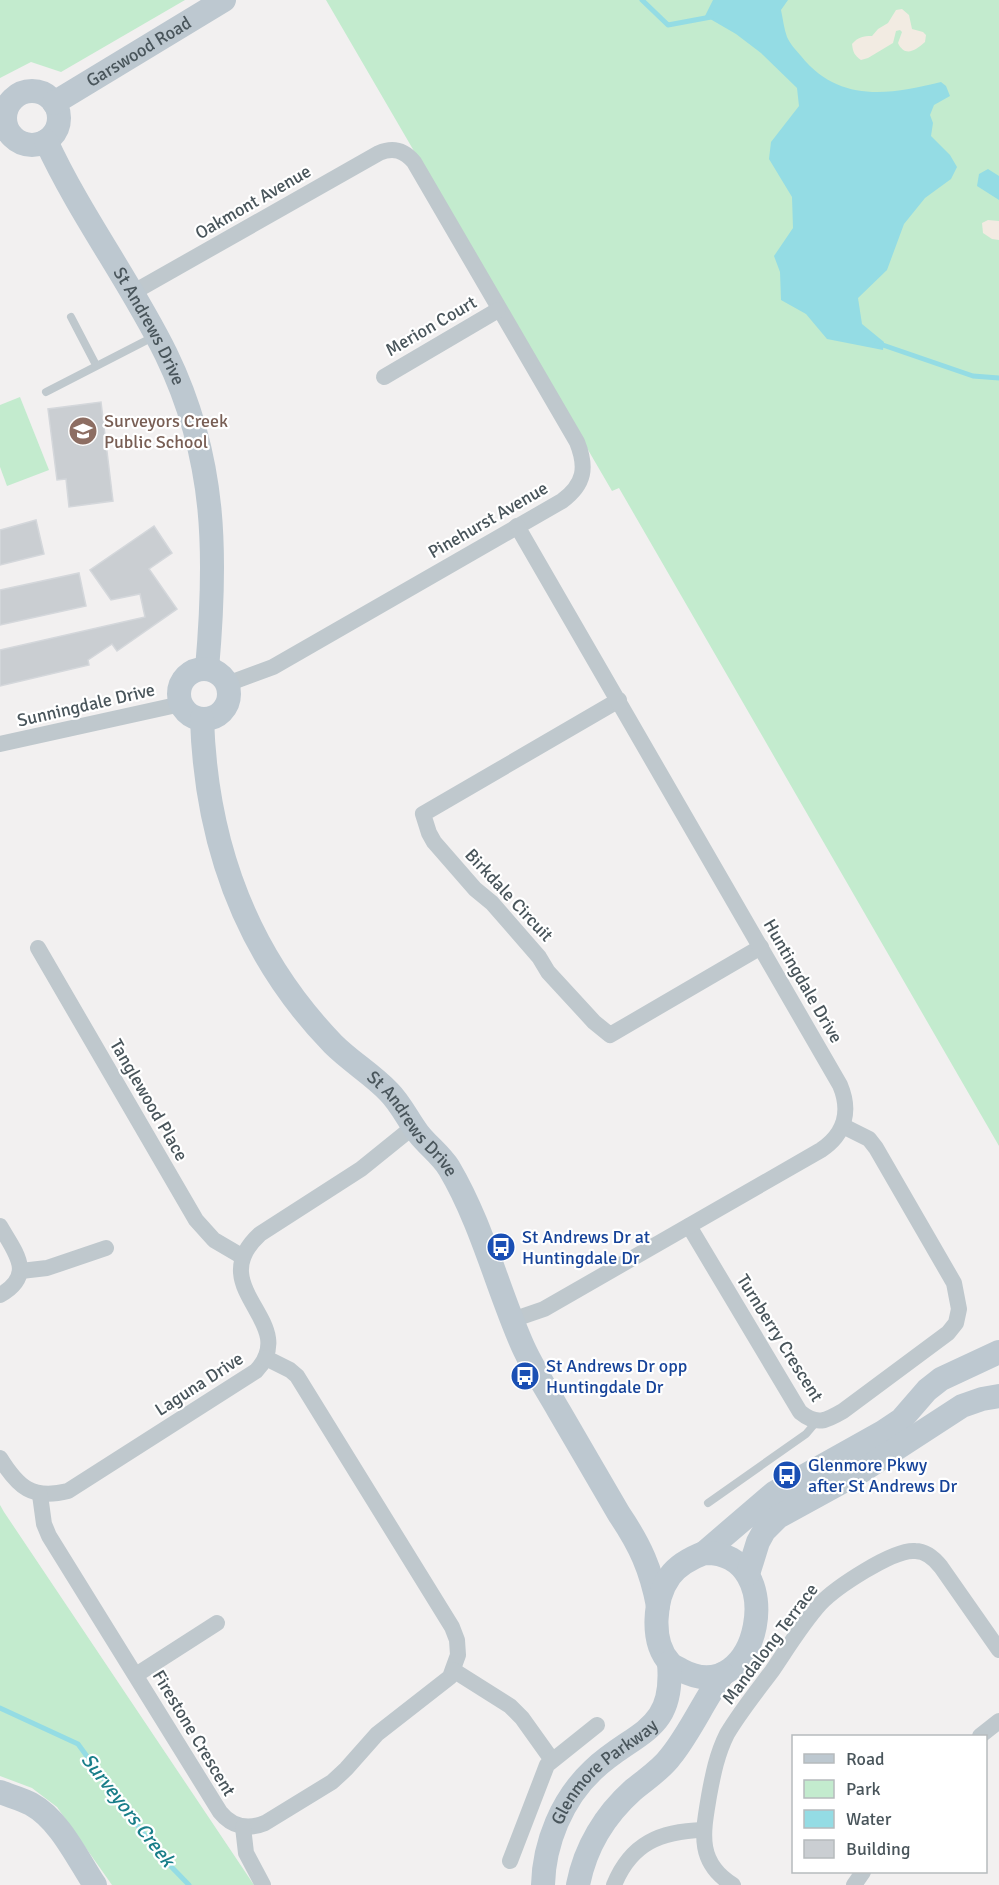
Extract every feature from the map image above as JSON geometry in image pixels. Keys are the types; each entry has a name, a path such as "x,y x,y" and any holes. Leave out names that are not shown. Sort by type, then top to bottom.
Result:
{"street":[{"name":"Garswood Road","path":"54,103 224,0"},
{"path":"35,91 44,94 54,103 59,117 58,127 46,141 28,145 19,142 4,131 6,110 17,96 35,91"},
{"name":"St Andrews Drive","path":"46,141 62,176 156,336 173,370 189,411 207,486 214,563 207,669"},
{"name":"Oakmont Avenue","path":"132,293 379,153 395,149"},
{"name":"Pinehurst Avenue","path":"227,684 273,667 517,526 568,496 581,478 584,462 577,442 498,310 414,162 406,153 395,149"},
{"name":"Merion Court","path":"384,376 498,310"},
{"name":"Huntingdale Drive","path":"517,526 840,1085 846,1104 843,1126"},
{"path":"207,669 223,677 227,684 229,698 222,711 210,718 202,719 190,715 181,704 180,689 182,682 193,672 207,669"},
{"name":"Birkdale Circuit","path":"619,700 423,814 429,833 475,889 492,903 539,957 548,972 594,1022 610,1035 761,947"},
{"name":"Sunningdale Drive","path":"0,744 181,704"},
{"name":"St Andrews Drive","path":"202,719 206,779 215,828 226,868 253,931 283,982 314,1023 347,1057 388,1091 413,1127 441,1156 463,1194 524,1349 619,1514 636,1539 649,1569 658,1606"},
{"name":"Tanglewood Place","path":"38,948 195,1220 214,1240 243,1257"},
{"path":"512,1320 544,1309 821,1150 836,1137 843,1126"},
{"name":"Turnberry Crescent","path":"689,1226 795,1405 807,1418 817,1421 831,1418 843,1411 948,1333 956,1323 959,1309 954,1283 876,1148 869,1139 843,1126"},
{"path":"243,1257 247,1248 260,1234 361,1170 413,1127"},
{"path":"0,1226 18,1258 21,1271 16,1282 0,1295"},
{"path":"21,1271 47,1268 106,1248"},
{"name":"Laguna Drive","path":"40,1495 53,1495 73,1488 249,1376 262,1365 269,1343 266,1328 241,1280 243,1257"},
{"path":"999,1352 940,1378 927,1389 900,1420 883,1432 774,1493 697,1557 670,1576 660,1597 656,1617 658,1638 669,1663 692,1675 708,1677 723,1674 742,1658 753,1638 756,1608 748,1574 758,1542 778,1517 862,1471 963,1406 999,1396"},
{"path":"263,1885 246,1853 243,1827 254,1827 265,1823 332,1782 377,1734 444,1683 453,1670 458,1646 452,1627 297,1376 266,1358"},
{"path":"0,1458 17,1482 27,1490 40,1495"},
{"name":"Firestone Crescent","path":"40,1495 44,1524 49,1536 220,1812 231,1823 243,1827"},
{"name":"St Andrews Drive","path":"636,1539 658,1557 667,1560 697,1557"},
{"name":"Mandalong Terrace","path":"733,1885 721,1876 710,1861 705,1848 703,1830 715,1767 727,1735 812,1614 828,1597 843,1584 901,1552 915,1551 928,1554 941,1567 999,1650"},
{"path":"697,1557 719,1554 748,1574"},
{"path":"136,1675 217,1623"},
{"name":"Glenmore Parkway","path":"543,1885 550,1843 567,1804 592,1771 646,1732 661,1715 669,1692 669,1663"},
{"path":"453,1670 510,1706 522,1718 552,1760"},
{"name":"Glenmore Parkway","path":"578,1885 587,1854 607,1819 624,1798 670,1758 682,1742 703,1702 723,1674"},
{"path":"982,1735 999,1721"},
{"path":"510,1861 542,1774 552,1760 597,1725"},
{"path":"0,1792 32,1804 45,1814 57,1827 95,1885"},
{"path":"614,1885 627,1861 647,1844 679,1831 703,1830"}],"lane":[{"path":"71,316 96,365"},
{"path":"45,392 156,336"},
{"path":"708,1503 806,1434 817,1421"}],"green space":[{"path":"0,0 185,0 61,72 31,62 0,78"},
{"path":"326,0 999,0 999,1146 619,488 612,491"},
{"path":"20,397 49,470 7,486 0,467 0,405"},
{"path":"0,1505 254,1885 112,1885 57,1807 32,1788 0,1776"}],"sand":[{"path":"902,9 909,15 912,29 926,35 925,42 914,50 904,50 898,43 902,32 900,30 896,31 893,43 868,58 861,60 857,57 852,44 861,37 872,36 888,23 896,10"},
{"path":"988,220 999,221 999,240 992,239 983,233 982,223"}],"water":[{"path":"713,0 788,0 781,10 785,31 790,42 816,71 832,82 848,88 866,92 884,92 941,82 946,86 950,96 934,105 930,115 933,123 931,136 950,155 957,167 951,179 925,198 904,224 887,270 858,298 862,324 884,342 883,350 827,339 806,314 781,300 780,272 774,256 793,228 792,197 769,159 771,142 799,106 797,88 761,53 736,34 705,16"},
{"path":"988,169 999,176 999,200 977,186 979,174"}],"building":[{"path":"101,402 113,501 69,507 66,479 57,480 48,409"},
{"path":"36,520 44,554 0,565 0,530"},
{"path":"154,526 172,553 149,569 177,609 117,651 112,644 88,660 89,665 0,686 0,650 145,617 140,594 111,600 90,570"},
{"path":"79,573 86,606 0,625 0,590"}],"waterway":[{"path":"642,0 668,25 711,17"},
{"path":"877,343 973,376 999,378"},
{"name":"Surveyors Creek","path":"0,1708 78,1744 157,1852 189,1885"}],"place":[{"name":"Surveyors Creek Public School","path":"83,431"},
{"name":"St Andrews Dr at Huntingdale Dr","path":"501,1247"},
{"name":"St Andrews Dr opp Huntingdale Dr","path":"525,1376"},
{"name":"Glenmore Pkwy after St Andrews Dr","path":"787,1475"}]}
